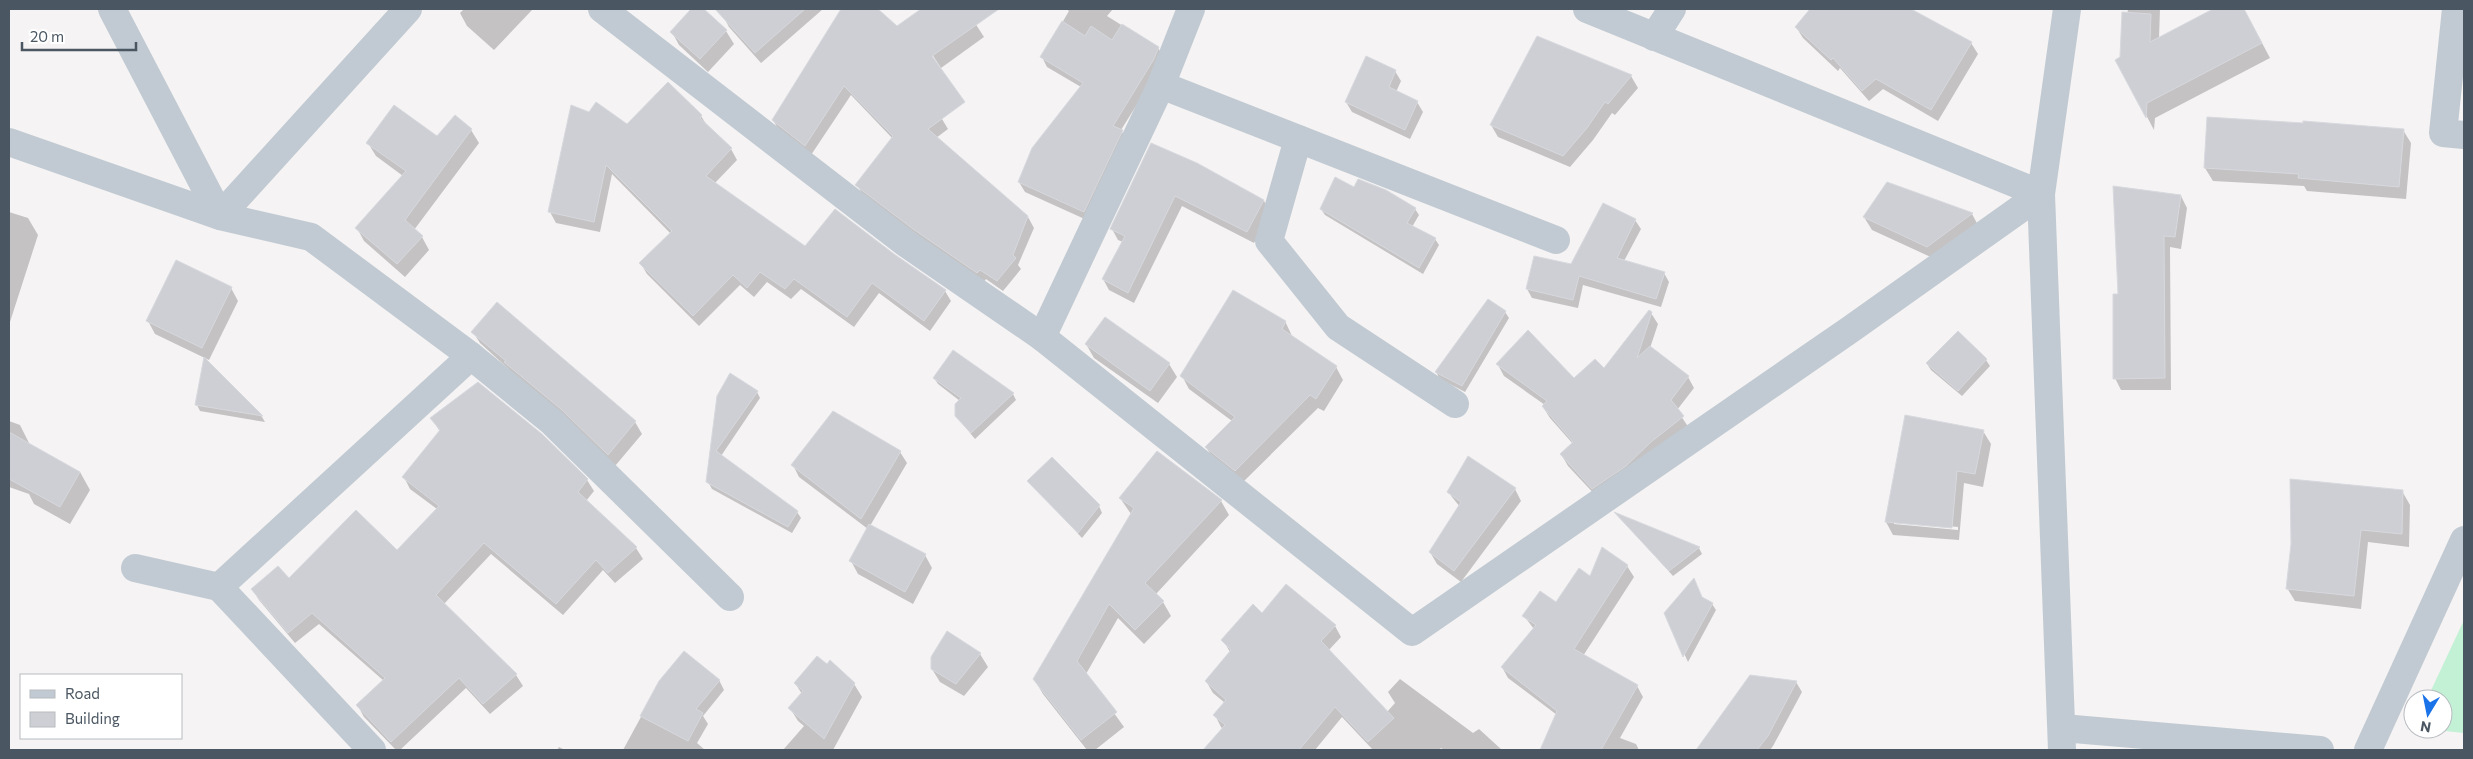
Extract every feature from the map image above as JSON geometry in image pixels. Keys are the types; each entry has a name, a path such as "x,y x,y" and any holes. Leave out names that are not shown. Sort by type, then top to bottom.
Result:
{"street":[{"path":"112,9 220,216"},
{"path":"220,216 408,9"},
{"path":"602,9 904,242 1042,337 1412,632 1811,357 2041,194"},
{"path":"1042,337 1161,85 1191,9"},
{"path":"1587,9 2041,194"},
{"path":"1654,37 1672,9"},
{"path":"2067,9 2041,194 2062,739 2320,750"},
{"path":"2456,9 2443,133 2464,135"},
{"path":"1161,85 1556,240"},
{"path":"1298,139 1269,241 1338,327 1455,404"},
{"path":"9,142 220,216 311,237 471,356 552,422 730,597"},
{"path":"219,587 471,356"},
{"path":"2368,750 2464,540"},
{"path":"135,568 219,587 372,750"}],"green space":[{"path":"2464,620 2464,733 2453,732 2453,689 2432,689"}],"building":[{"path":"691,9 704,9 727,30 700,59 670,32"},
{"path":"715,9 805,9 755,53"},
{"path":"841,9 878,9 897,26 921,9 999,9 932,56 965,102 928,129 1028,216 1013,255 1016,258 997,281 980,270 977,273 913,229 855,185 893,136 844,86 805,146 772,120"},
{"path":"1810,9 1911,9 1972,42 1931,110 1876,79 1862,91 1833,58 1831,60 1795,27"},
{"path":"2213,9 2244,9 2262,43 2147,103 2146,118 2115,60 2120,57 2122,12 2151,14 2150,42"},
{"path":"1062,21 1085,36 1091,26 1112,40 1122,24 1159,47 1154,59 1113,126 1123,130 1084,212 1018,182 1032,148 1083,83 1040,57"},
{"path":"1537,36 1632,75 1608,104 1605,102 1587,128 1563,156 1490,125"},
{"path":"1366,56 1396,70 1389,87 1418,101 1405,130 1345,102"},
{"path":"668,82 702,115 700,118 732,148 706,176 805,246 835,209 894,254 946,290 924,321 872,283 847,317 794,279 785,289 760,272 747,288 733,275 693,316 639,263 672,231 606,165 594,222 548,212 571,105 589,112 596,102 627,124"},
{"path":"394,105 437,136 455,115 472,129 405,220 423,236 397,264 355,228 406,171 366,143"},
{"path":"2207,117 2303,123 2303,121 2404,129 2399,187 2298,178 2299,174 2204,168"},
{"path":"1151,143 1197,163 1264,200 1247,232 1175,196 1128,293 1102,279 1125,236 1110,229"},
{"path":"1335,177 1354,187 1358,179 1386,190 1416,208 1407,223 1436,238 1419,268 1320,209"},
{"path":"1887,182 1973,213 1927,247 1863,217"},
{"path":"2113,186 2181,195 2175,237 2164,236 2165,378 2113,379 2113,294 2118,294"},
{"path":"1603,203 1636,219 1617,258 1665,272 1656,299 1579,276 1573,300 1526,289 1534,256 1571,264"},
{"path":"176,260 232,287 202,348 146,321"},
{"path":"1233,290 1286,321 1282,329 1337,366 1316,399 1310,395 1235,471 1205,447 1235,417 1180,376"},
{"path":"1488,299 1506,311 1462,386 1435,372"},
{"path":"497,302 636,421 608,455 562,410 471,332"},
{"path":"1649,310 1652,312 1637,358 1650,346 1689,376 1671,400 1684,416 1651,442 1626,466 1592,489 1560,454 1573,442 1542,406 1547,401 1496,364 1528,330 1574,378 1595,359 1604,368"},
{"path":"1105,317 1170,363 1150,391 1085,344"},
{"path":"1958,331 1987,359 1958,391 1926,363"},
{"path":"953,350 1014,393 971,433 955,416 955,404 961,398 933,378"},
{"path":"204,357 263,416 195,405"},
{"path":"730,373 758,391 716,451 798,511 788,527 706,482 717,396"},
{"path":"478,382 542,434 588,479 578,492 637,547 608,573 596,560 556,604 484,543 436,595 517,674 483,704 459,678 391,742 356,705 385,678 312,613 288,633 251,589 278,566 289,578 356,510 397,550 439,506 402,477 440,430 430,418"},
{"path":"833,411 901,451 861,519 791,465"},
{"path":"1905,415 1984,430 1975,474 1957,471 1952,528 1885,522"},
{"path":"9,432 80,472 60,507 9,479"},
{"path":"1157,451 1222,500 1145,583 1164,601 1135,630 1109,604 1077,661 1117,712 1081,740 1033,679 1134,508 1119,498"},
{"path":"1468,456 1516,488 1454,571 1429,552 1461,502 1447,492"},
{"path":"1052,457 1100,505 1078,533 1027,481"},
{"path":"2290,479 2403,490 2402,534 2361,530 2354,596 2286,589 2291,544"},
{"path":"1614,512 1700,547 1669,571"},
{"path":"869,524 926,554 905,592 849,561"},
{"path":"1602,547 1628,565 1574,649 1638,685 1601,750 1540,750 1557,711 1501,667 1536,625 1522,616 1540,591 1556,602 1579,568 1590,576"},
{"path":"1694,578 1702,597 1713,603 1683,657 1664,613"},
{"path":"1286,584 1336,625 1321,641 1394,718 1368,742 1335,707 1299,750 1203,750 1225,725 1213,715 1226,700 1205,681 1231,650 1221,640 1253,604 1262,613"},
{"path":"947,631 981,653 956,684 931,669 931,657"},
{"path":"684,651 720,680 696,709 703,713 688,741 640,716 659,681"},
{"path":"817,656 827,664 830,660 855,683 824,739 788,708 803,691 794,683"},
{"path":"1750,675 1797,681 1768,736 1757,750 1696,750"}]}
